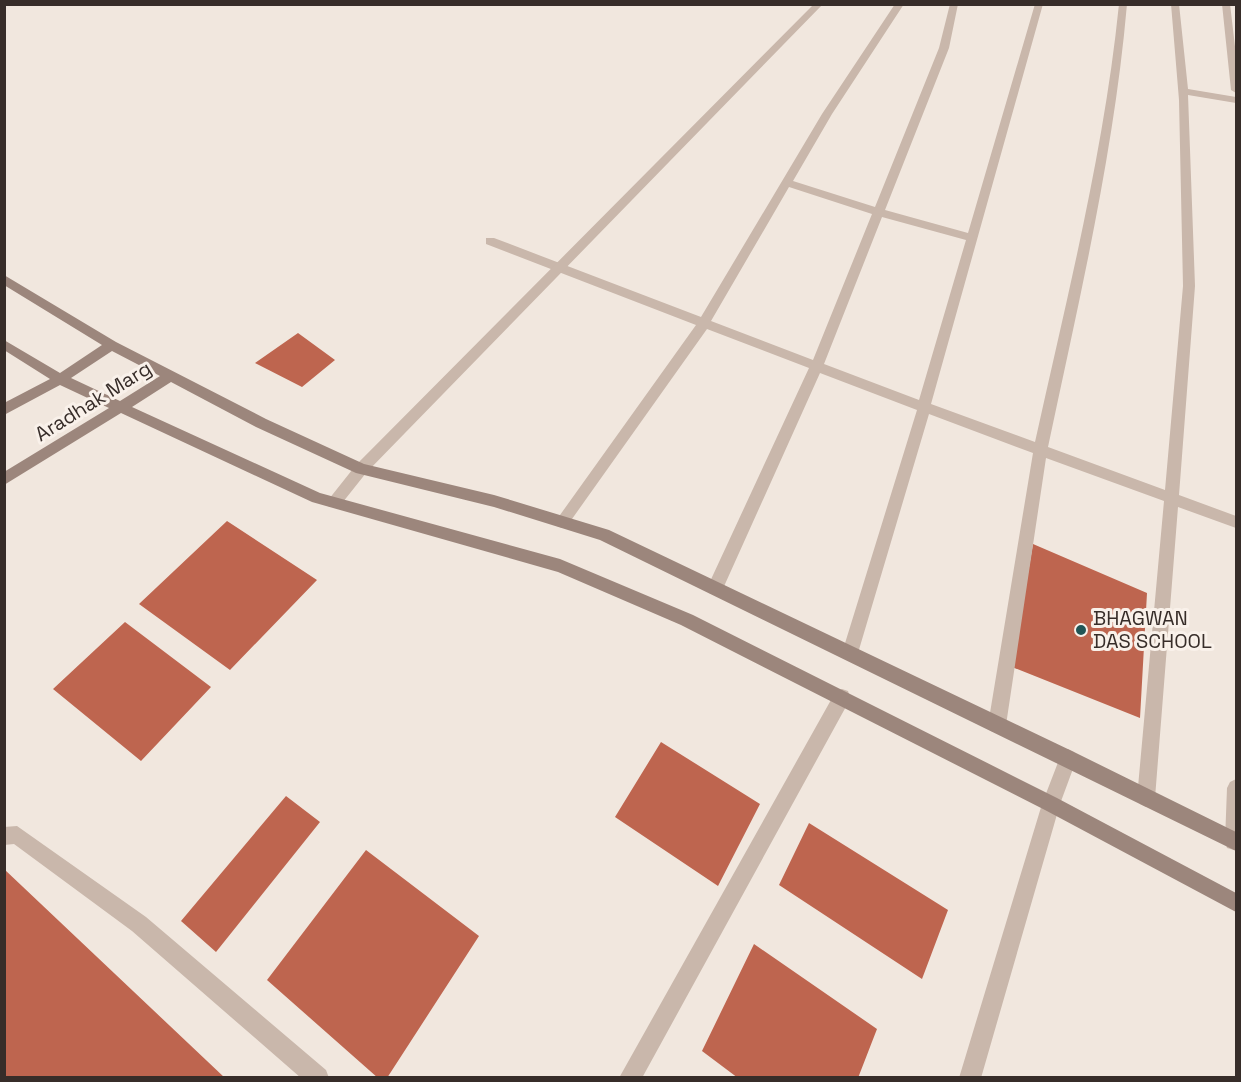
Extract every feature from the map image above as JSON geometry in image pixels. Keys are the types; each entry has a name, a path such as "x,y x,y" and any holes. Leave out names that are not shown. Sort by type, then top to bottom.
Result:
{"main road":[{"path":"4,279 112,345 261,423 361,469 494,501 604,535 1068,758 1235,842"},
{"path":"4,344 60,379 317,498 560,566 687,620 1051,804 1236,903"},
{"name":"Aradhak Marg","path":"4,410 60,379 112,345"},
{"name":"Aradhak Marg","path":"4,479 171,376"}],"street":[{"path":"334,503 361,469 819,4"},
{"path":"562,522 704,323 827,114 900,4"},
{"path":"714,588 817,366 944,48 954,4"},
{"path":"850,653 924,407 1039,4"},
{"path":"997,725 1040,450 1082,257 1116,78 1123,4"},
{"path":"1146,798 1189,286 1183,92 1175,4"},
{"path":"1226,4 1236,90"},
{"path":"1183,92 1236,100"},
{"path":"787,183 878,212 973,238"},
{"path":"490,241 924,407 1236,522"},
{"path":"630,1077 842,697"},
{"path":"970,1077 1051,804 1068,758"},
{"path":"1235,842 1236,788"},
{"path":"4,836 17,835 139,924 318,1077"}],"building":[{"path":"298,333 335,360 302,387 255,363"},
{"path":"227,521 317,580 230,670 139,604"},
{"name":"BHAGWAN DAS SCHOOL","path":"1033,544 1147,593 1140,718 1012,667"},
{"path":"125,622 211,687 141,761 53,689"},
{"path":"661,742 760,804 718,886 615,817"},
{"path":"286,796 320,822 216,952 181,921"},
{"path":"809,823 948,910 922,979 779,885"},
{"path":"366,850 479,936 387,1078 378,1078 267,980"},
{"path":"4,869 225,1078 4,1078"},
{"path":"754,944 877,1029 858,1078 738,1078 702,1051"}],"place":[{"name":"BHAGWAN DAS SCHOOL","path":"1081,630"}]}
